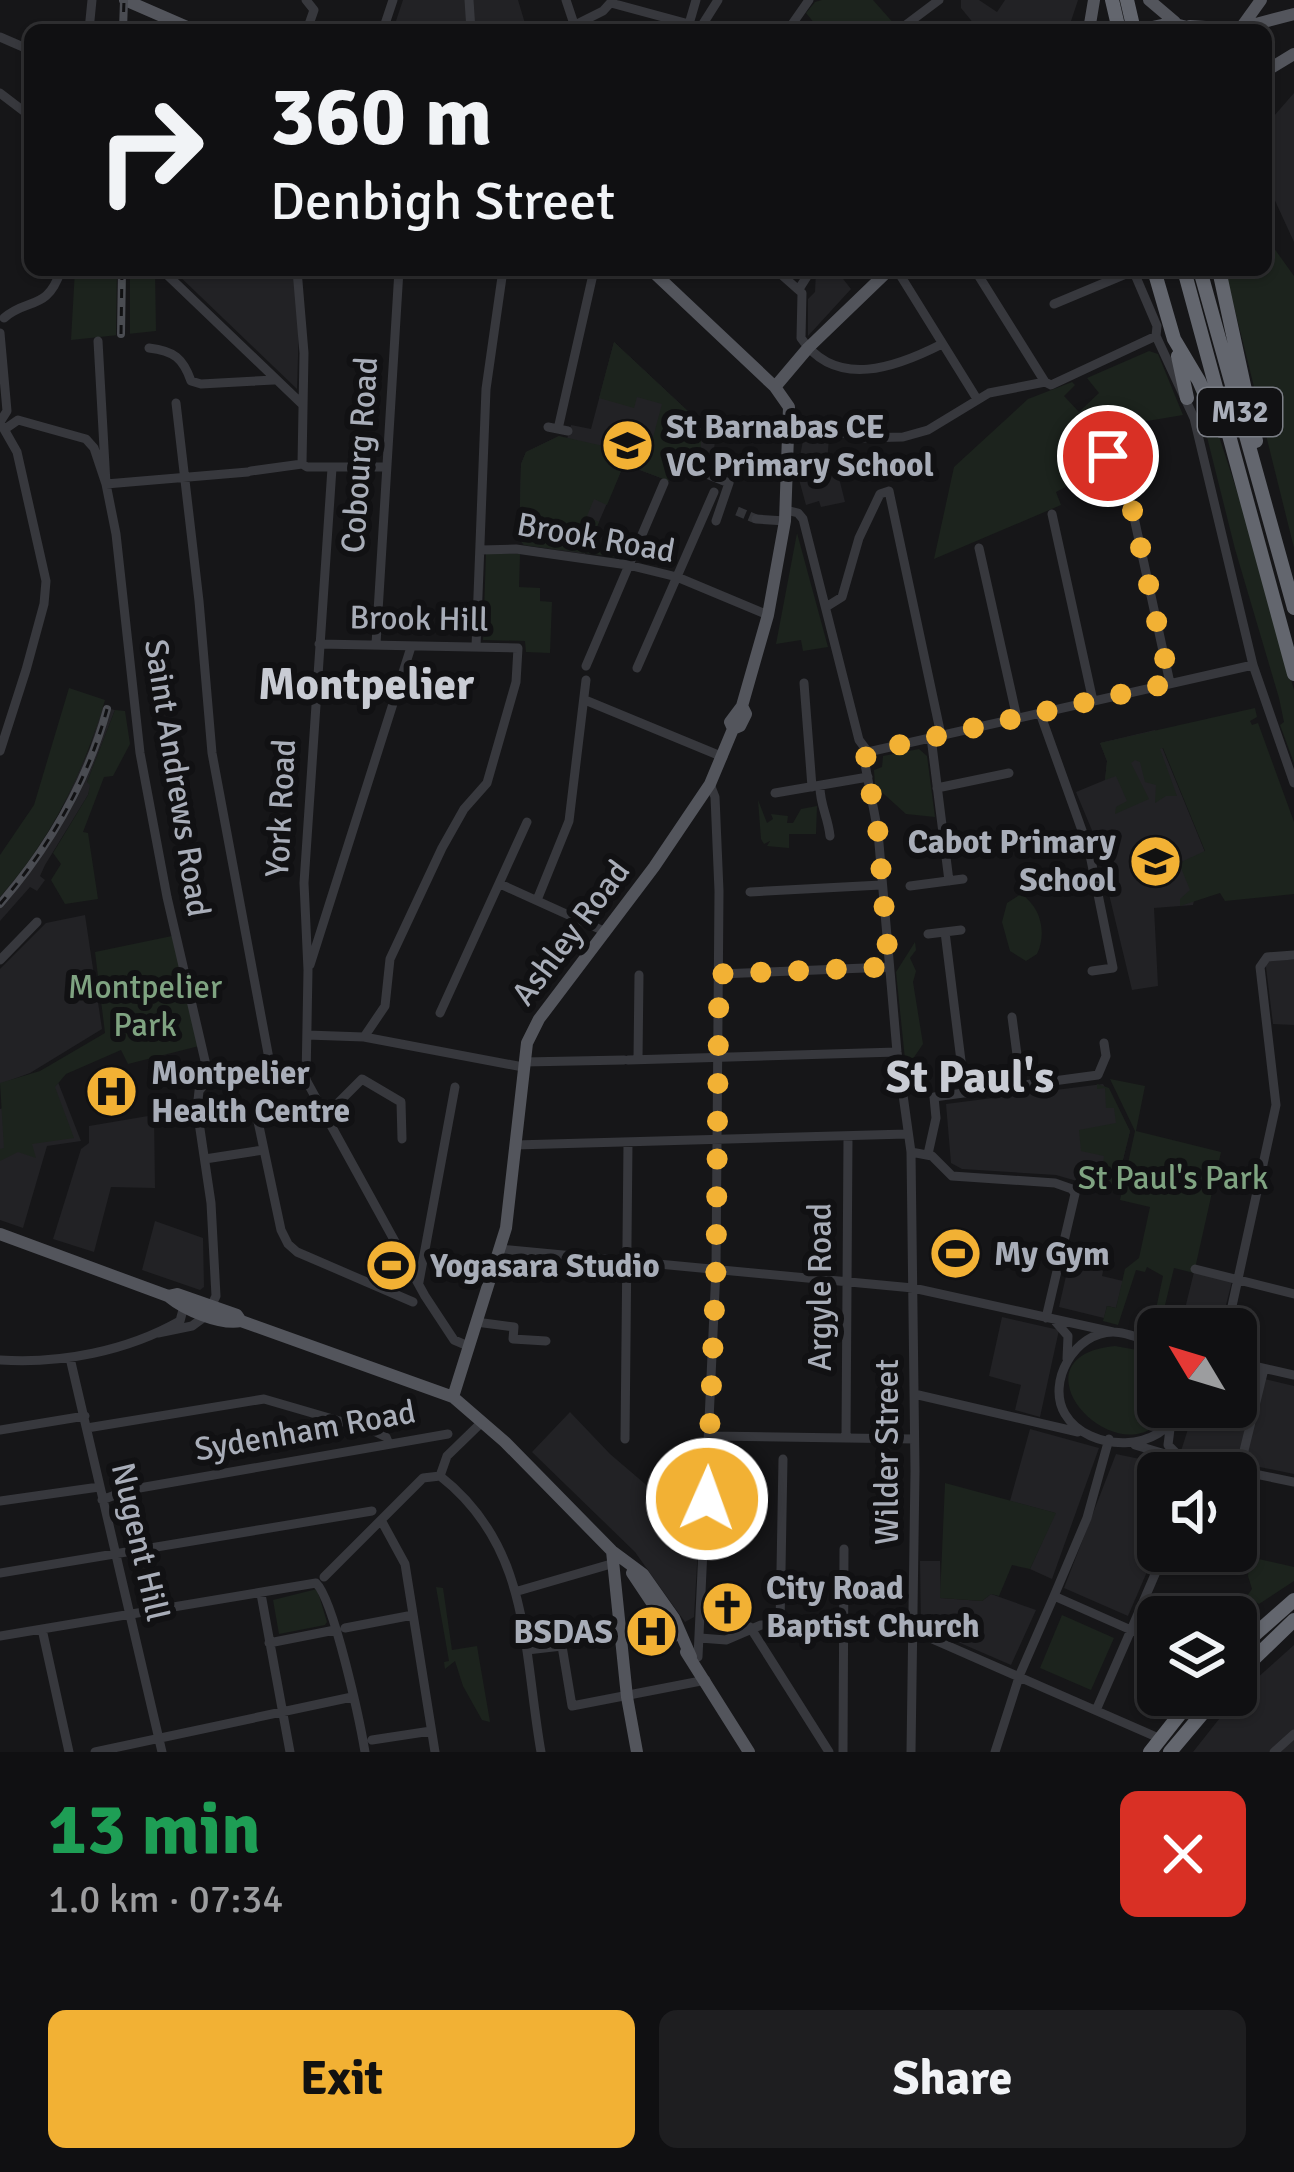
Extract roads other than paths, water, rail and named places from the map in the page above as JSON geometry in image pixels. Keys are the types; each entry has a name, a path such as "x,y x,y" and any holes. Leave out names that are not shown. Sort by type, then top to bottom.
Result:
{"highway":[{"path":"1156,276 1187,398"},
{"name":"M32","path":"1186,276 1246,498"},
{"name":"M32","path":"1202,276 1279,554"},
{"path":"1220,276 1294,608"},
{"path":"1174,339 1208,403 1246,498 1294,674"},
{"path":"1257,1633 1294,1600"},
{"path":"1257,1656 1294,1620"},
{"path":"1166,1745 1183,1716"},
{"path":"1150,1752 1166,1745 1196,1716"}],"main road":[{"path":"1149,0 1165,17 1184,24"},
{"path":"1242,24 1261,0"},
{"path":"131,4 163,22"},
{"path":"1257,24 1294,14"},
{"path":"657,276 775,387 790,423"},
{"path":"775,387 808,348 886,276"},
{"name":"Ashley Road","path":"452,1397 508,1216 523,1065 532,1029 710,784 733,729 746,714 742,706 768,615 785,516 790,423"},
{"path":"0,1234 184,1306 237,1315 241,1321 452,1397 482,1422 611,1557 643,1574 682,1632 749,1752"},
{"path":"168,1296 177,1294 210,1311"},
{"path":"611,1557 637,1752"}],"street":[{"path":"159,0 163,22"},
{"path":"924,4 939,0"},
{"path":"579,24 612,1 664,24"},
{"path":"0,93 24,111"},
{"path":"0,751 38,626 46,581 17,452 2,424 8,411 1,323 13,310 38,303 58,276"},
{"path":"168,276 303,405"},
{"path":"298,276 304,353 302,464"},
{"name":"Cobourg Road","path":"376,644 399,276"},
{"path":"476,647 486,389 502,276"},
{"path":"558,429 593,276"},
{"path":"783,276 802,298 800,336 823,359 863,371 898,364 942,344"},
{"path":"799,289 807,276"},
{"path":"897,276 977,399"},
{"path":"979,276 1049,384"},
{"path":"1054,304 1119,276"},
{"path":"1136,276 1157,326 1156,336 1187,398 1253,665 1294,783"},
{"path":"694,424 790,423 842,435 903,437 928,430 977,399 1049,384 1156,336"},
{"name":"Saint Andrews Road","path":"98,340 106,484"},
{"path":"149,348 184,360 191,381 202,384 274,380"},
{"path":"0,1360 70,1358 187,1329 210,1311 215,1296 213,1239 197,1099 209,1078 268,1071 212,753 176,403"},
{"name":"Saint Andrews Road","path":"2,424 18,420 86,439 94,448 106,484 116,534 140,753 209,1078"},
{"path":"1094,441 1125,476 1170,683"},
{"path":"106,484 302,464 386,467"},
{"path":"682,464 729,483 716,521"},
{"name":"York Road","path":"325,1116 306,1080 308,970 303,897 332,468"},
{"path":"586,666 664,483"},
{"path":"826,607 842,597 859,538 880,494 889,490 936,736 949,881"},
{"path":"638,668 714,492"},
{"path":"722,505 737,511"},
{"name":"Wilder Street","path":"785,516 798,513 803,519 859,740 868,752 911,1151 911,1752"},
{"path":"1052,514 1093,700"},
{"path":"756,519 785,516"},
{"path":"979,548 1017,718"},
{"name":"Brook Road","path":"481,550 519,549 677,577 768,615"},
{"name":"Brook Hill","path":"319,644 518,648 516,682 488,784 464,809 433,866 390,959 389,997 364,1037"},
{"path":"308,970 411,646"},
{"path":"868,752 1253,665"},
{"path":"537,900 569,821 586,680"},
{"path":"804,683 816,787 830,836"},
{"path":"585,700 723,757"},
{"path":"1040,713 1087,844 1113,968 1092,971"},
{"path":"938,788 996,781 1009,773"},
{"path":"775,793 868,777"},
{"path":"695,1660 700,1639 716,1269 719,974 716,817 710,784"},
{"path":"1053,790 1066,789"},
{"path":"440,1013 527,822"},
{"path":"1072,847 1087,844"},
{"path":"910,886 963,879"},
{"path":"500,884 605,932"},
{"path":"758,888 881,885"},
{"path":"0,960 37,922"},
{"path":"928,934 961,930"},
{"path":"945,932 964,1093"},
{"path":"1232,1308 1276,1106 1259,968 1272,955 1294,955"},
{"path":"719,974 889,967"},
{"path":"630,1059 639,975"},
{"path":"1012,1017 1021,1084"},
{"path":"307,1035 364,1037 523,1065 897,1052"},
{"path":"928,1154 936,1118 934,1097 1101,1074 1104,1043"},
{"path":"402,1139 401,1102 362,1079 325,1116 419,1285 454,1340 468,1346"},
{"path":"419,1285 455,1087"},
{"path":"256,1112 280,1230 287,1244 413,1302"},
{"path":"515,1144 908,1134"},
{"name":"Argyle Road","path":"846,1437 848,1138"},
{"path":"625,1439 628,1143"},
{"path":"205,1159 263,1150"},
{"path":"911,1151 928,1154 952,1176 1055,1183 1072,1189 1075,1194 1051,1320"},
{"path":"499,1249 913,1288 1137,1338"},
{"path":"1195,1269 1294,1294"},
{"path":"158,1333 181,1322 184,1306"},
{"path":"1034,1423 1053,1413 1066,1361 1068,1336 1051,1320"},
{"path":"476,1322 514,1327 513,1339 546,1341"},
{"path":"1066,1361 1084,1342 1113,1332"},
{"name":"Nugent Hill","path":"70,1358 162,1752"},
{"path":"1257,1367 1294,1375"},
{"path":"1244,1452 1264,1369"},
{"path":"914,1394 1161,1452"},
{"path":"1059,1394 1067,1418 1088,1434"},
{"path":"0,1430 264,1399 374,1431 389,1444"},
{"path":"440,1476 448,1456 482,1422"},
{"path":"1130,1443 1156,1437 1166,1428"},
{"name":"Sydenham Road","path":"101,1500 128,1490 448,1434"},
{"path":"710,1436 914,1439"},
{"path":"995,1752 1020,1674 1087,1518 1109,1439"},
{"path":"780,1625 783,1459"},
{"path":"1257,1475 1294,1482"},
{"path":"324,1577 423,1478 440,1476"},
{"path":"440,1476 486,1527 509,1565 518,1591 541,1752"},
{"path":"783,1477 800,1477"},
{"path":"0,1501 99,1486"},
{"path":"0,1574 371,1511"},
{"path":"381,1520 405,1564 435,1752"},
{"path":"843,1752 838,1565 844,1549"},
{"path":"518,1591 611,1557"},
{"path":"1097,1708 1156,1572"},
{"path":"0,1636 319,1584 340,1629 365,1752"},
{"path":"260,1594 290,1752"},
{"path":"1054,1596 1137,1632"},
{"path":"269,1643 413,1615"},
{"path":"700,1639 726,1640 750,1627 780,1625 914,1631 1097,1708 1166,1745"},
{"path":"750,1627 829,1752"},
{"path":"42,1629 69,1752"},
{"path":"527,1650 562,1646 572,1706 706,1680"},
{"path":"95,1752 352,1697"},
{"path":"372,1741 431,1731"},
{"path":"1274,1752 1294,1734"}],"tunnel":[{"path":"737,511 756,519"}],"railway":[{"path":"123,24 124,0"},
{"path":"121,334 122,276"},
{"path":"0,904 65,812 89,763 107,709"}],"place":[{"name":"St Barnabas CE VC Primary School","path":"627,446"},
{"name":"Cabot Primary School","path":"1155,861"},
{"name":"Montpelier Health Centre","path":"112,1092"},
{"name":"My Gym","path":"955,1254"},
{"name":"Yogasara Studio","path":"391,1266"},
{"name":"City Road Baptist Church","path":"727,1607"},
{"name":"BSDAS","path":"652,1632"}],"district":[{"name":"Montpelier","path":"366,684"},
{"name":"St Paul's","path":"970,1077"}],"park label":[{"name":"Montpelier Park","path":"145,1006"},
{"name":"St Paul's Park","path":"1173,1178"}]}
